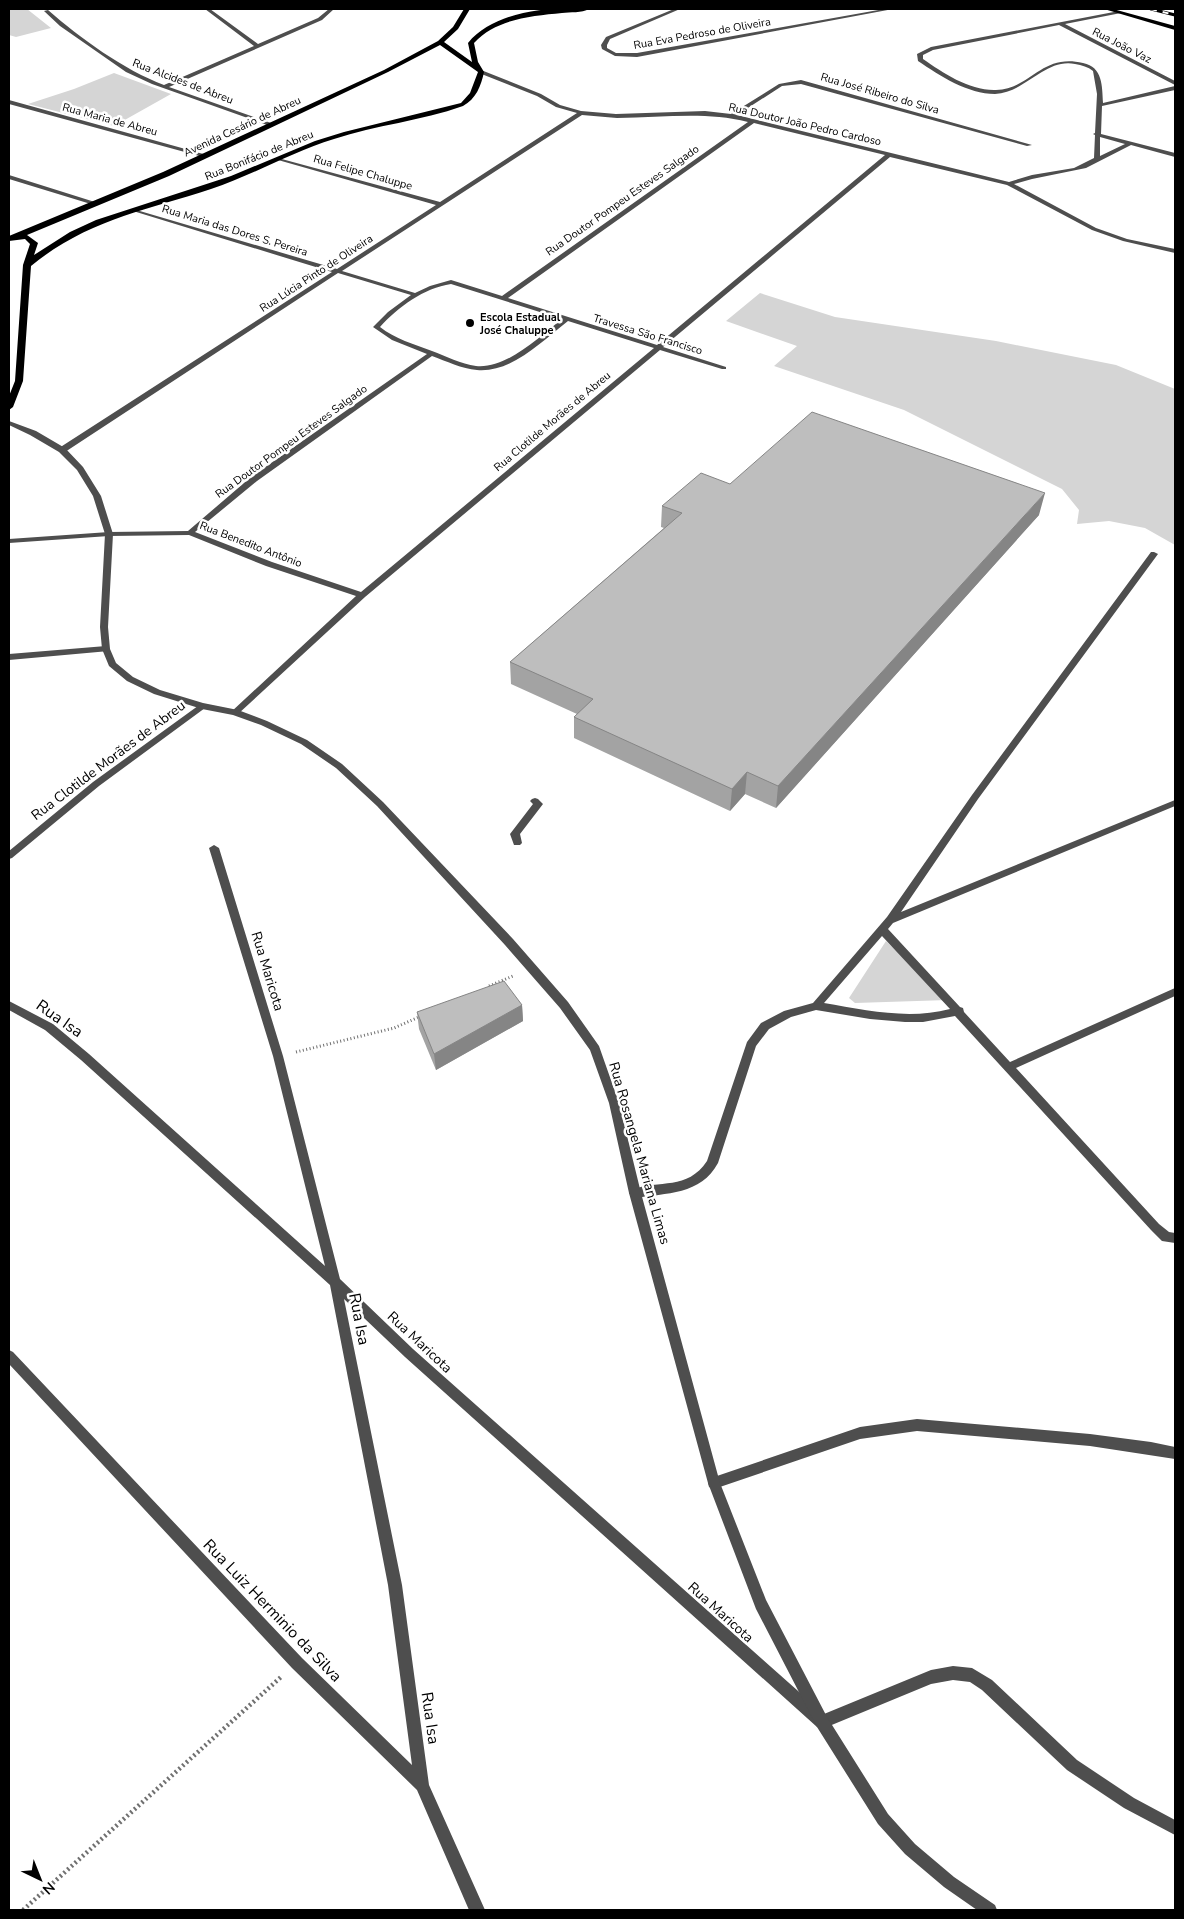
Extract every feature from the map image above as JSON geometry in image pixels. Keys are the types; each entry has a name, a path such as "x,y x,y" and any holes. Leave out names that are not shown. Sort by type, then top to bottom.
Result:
{"main road":[{"name":"Avenida Cesário de Abreu","path":"12,238 206,156 269,124 386,71 440,42 456,28 467,9"},
{"path":"481,72 475,62 471,43 476,34 486,28 523,17 586,9"},
{"path":"1107,9 1175,28"},
{"path":"1128,9 1175,22"},
{"path":"440,42 481,72"},
{"name":"Rua Bonifácio de Abreu","path":"28,265 40,252 72,232 135,210 203,190 318,142 463,104 476,90 481,72"},
{"path":"9,407 19,381 28,265 34,243 27,238 12,238"}],"street":[{"path":"207,9 258,46"},
{"path":"166,86 320,19 332,9"},
{"name":"Rua Eva Pedroso de Oliveira","path":"678,9 608,38 604,45 605,49 615,54 637,55 891,9"},
{"name":"Rua Alcides de Abreu","path":"46,11 62,26 128,71 269,124"},
{"path":"1097,158 1096,134 1100,105 1097,73 1092,67 1068,62 1047,66 1014,88 998,92 982,90 960,82 924,64 918,57 920,54 931,49 1119,12"},
{"name":"Rua João Vaz","path":"1061,24 1117,55 1175,83"},
{"name":"Rua Doutor João Pedro Cardoso","path":"481,72 539,95 558,106 581,113 616,116 697,113 732,116 1009,184 1094,229 1125,240 1175,251"},
{"name":"Rua José Ribeiro do Silva","path":"732,116 780,85 801,82 1029,145"},
{"path":"1100,105 1175,88"},
{"name":"Rua Maria de Abreu","path":"9,102 206,156"},
{"name":"Rua Lúcia Pinto de Oliveira","path":"62,450 581,113"},
{"name":"Rua Doutor Pompeu Esteves Salgado","path":"504,298 753,121"},
{"path":"1096,134 1175,155"},
{"path":"1009,184 1031,177 1083,167 1092,163 1097,158 1131,143"},
{"name":"Rua Clotilde Morães de Abreu","path":"235,712 362,595 890,154"},
{"name":"Rua Felipe Chaluppe","path":"280,159 440,204"},
{"path":"9,177 96,204"},
{"name":"Rua Maria das Dores S. Pereira","path":"135,210 416,295"},
{"name":"Travessa São Francisco","path":"432,353 382,332 376,327 382,320 416,295 441,282 451,282 724,368"},
{"path":"432,353 478,368 493,368 523,351 566,318"},
{"name":"Rua Doutor Pompeu Esteves Salgado","path":"190,533 254,479 432,353"},
{"name":"Rua Rosangela Mariana Limas","path":"9,424 33,434 62,450 80,469 97,496 109,534 104,627 106,649 112,664 130,679 157,692 202,706 235,712 264,723 304,742 339,766 413,838 532,968 564,1004 595,1049 614,1103 636,1193 714,1483 761,1604 822,1722 883,1819 910,1849 949,1882 990,1910"},
{"name":"Rua Benedito Antônio","path":"9,541 109,534 190,533 269,564 362,595"},
{"path":"816,1006 890,920 975,797 1154,554"},
{"path":"9,657 106,649"},
{"name":"Rua Clotilde Morães de Abreu","path":"9,856 96,784 202,706"},
{"path":"517,842 516,834 538,804 535,801"},
{"path":"890,920 1175,803"},
{"name":"Rua Maricota","path":"214,848 278,1056 335,1282 409,1353 822,1722"},
{"path":"882,929 1155,1227 1166,1237 1175,1238"},
{"path":"1009,1067 1175,992"},
{"name":"Rua Isa","path":"9,1005 49,1027 85,1057 335,1282 395,1585 422,1785"},
{"path":"636,1193 696,1181 704,1174 712,1163 751,1045 765,1026 788,1014 816,1006 907,1019 943,1017 958,1011"},
{"name":"Rua Luiz Herminio da Silva","path":"9,1356 297,1663 422,1785 477,1910"},
{"path":"714,1483 850,1435 885,1428 917,1425 1090,1440 1175,1453"},
{"path":"822,1722 931,1677 953,1673 972,1676 987,1685 1072,1766 1129,1803 1175,1828"}],"path":[{"path":"480,990 532,968"},
{"path":"278,1056 394,1028 420,1016"},
{"path":"23,1910 297,1663"}],"shaded area":[{"path":"9,9 27,9 51,28 16,37 9,35"},
{"path":"114,73 171,94 114,126 28,104 74,89"},
{"path":"760,293 835,317 996,341 1116,365 1175,389 1175,545 1145,528 1109,521 1077,524 1079,510 1062,489 904,410 774,366 797,346 726,321"},
{"path":"886,941 948,1000 855,1003 849,998"}],"building":[{"path":"812,412 1045,493 778,786 747,772 732,789 574,717 593,699 510,662 682,513 662,506 701,473 730,484"},
{"path":"504,981 522,1005 434,1054 417,1012"}],"railway":[{"path":"1151,9 1175,15"}],"place":[{"name":"Escola Estadual José Chaluppe","path":"470,323"}]}
